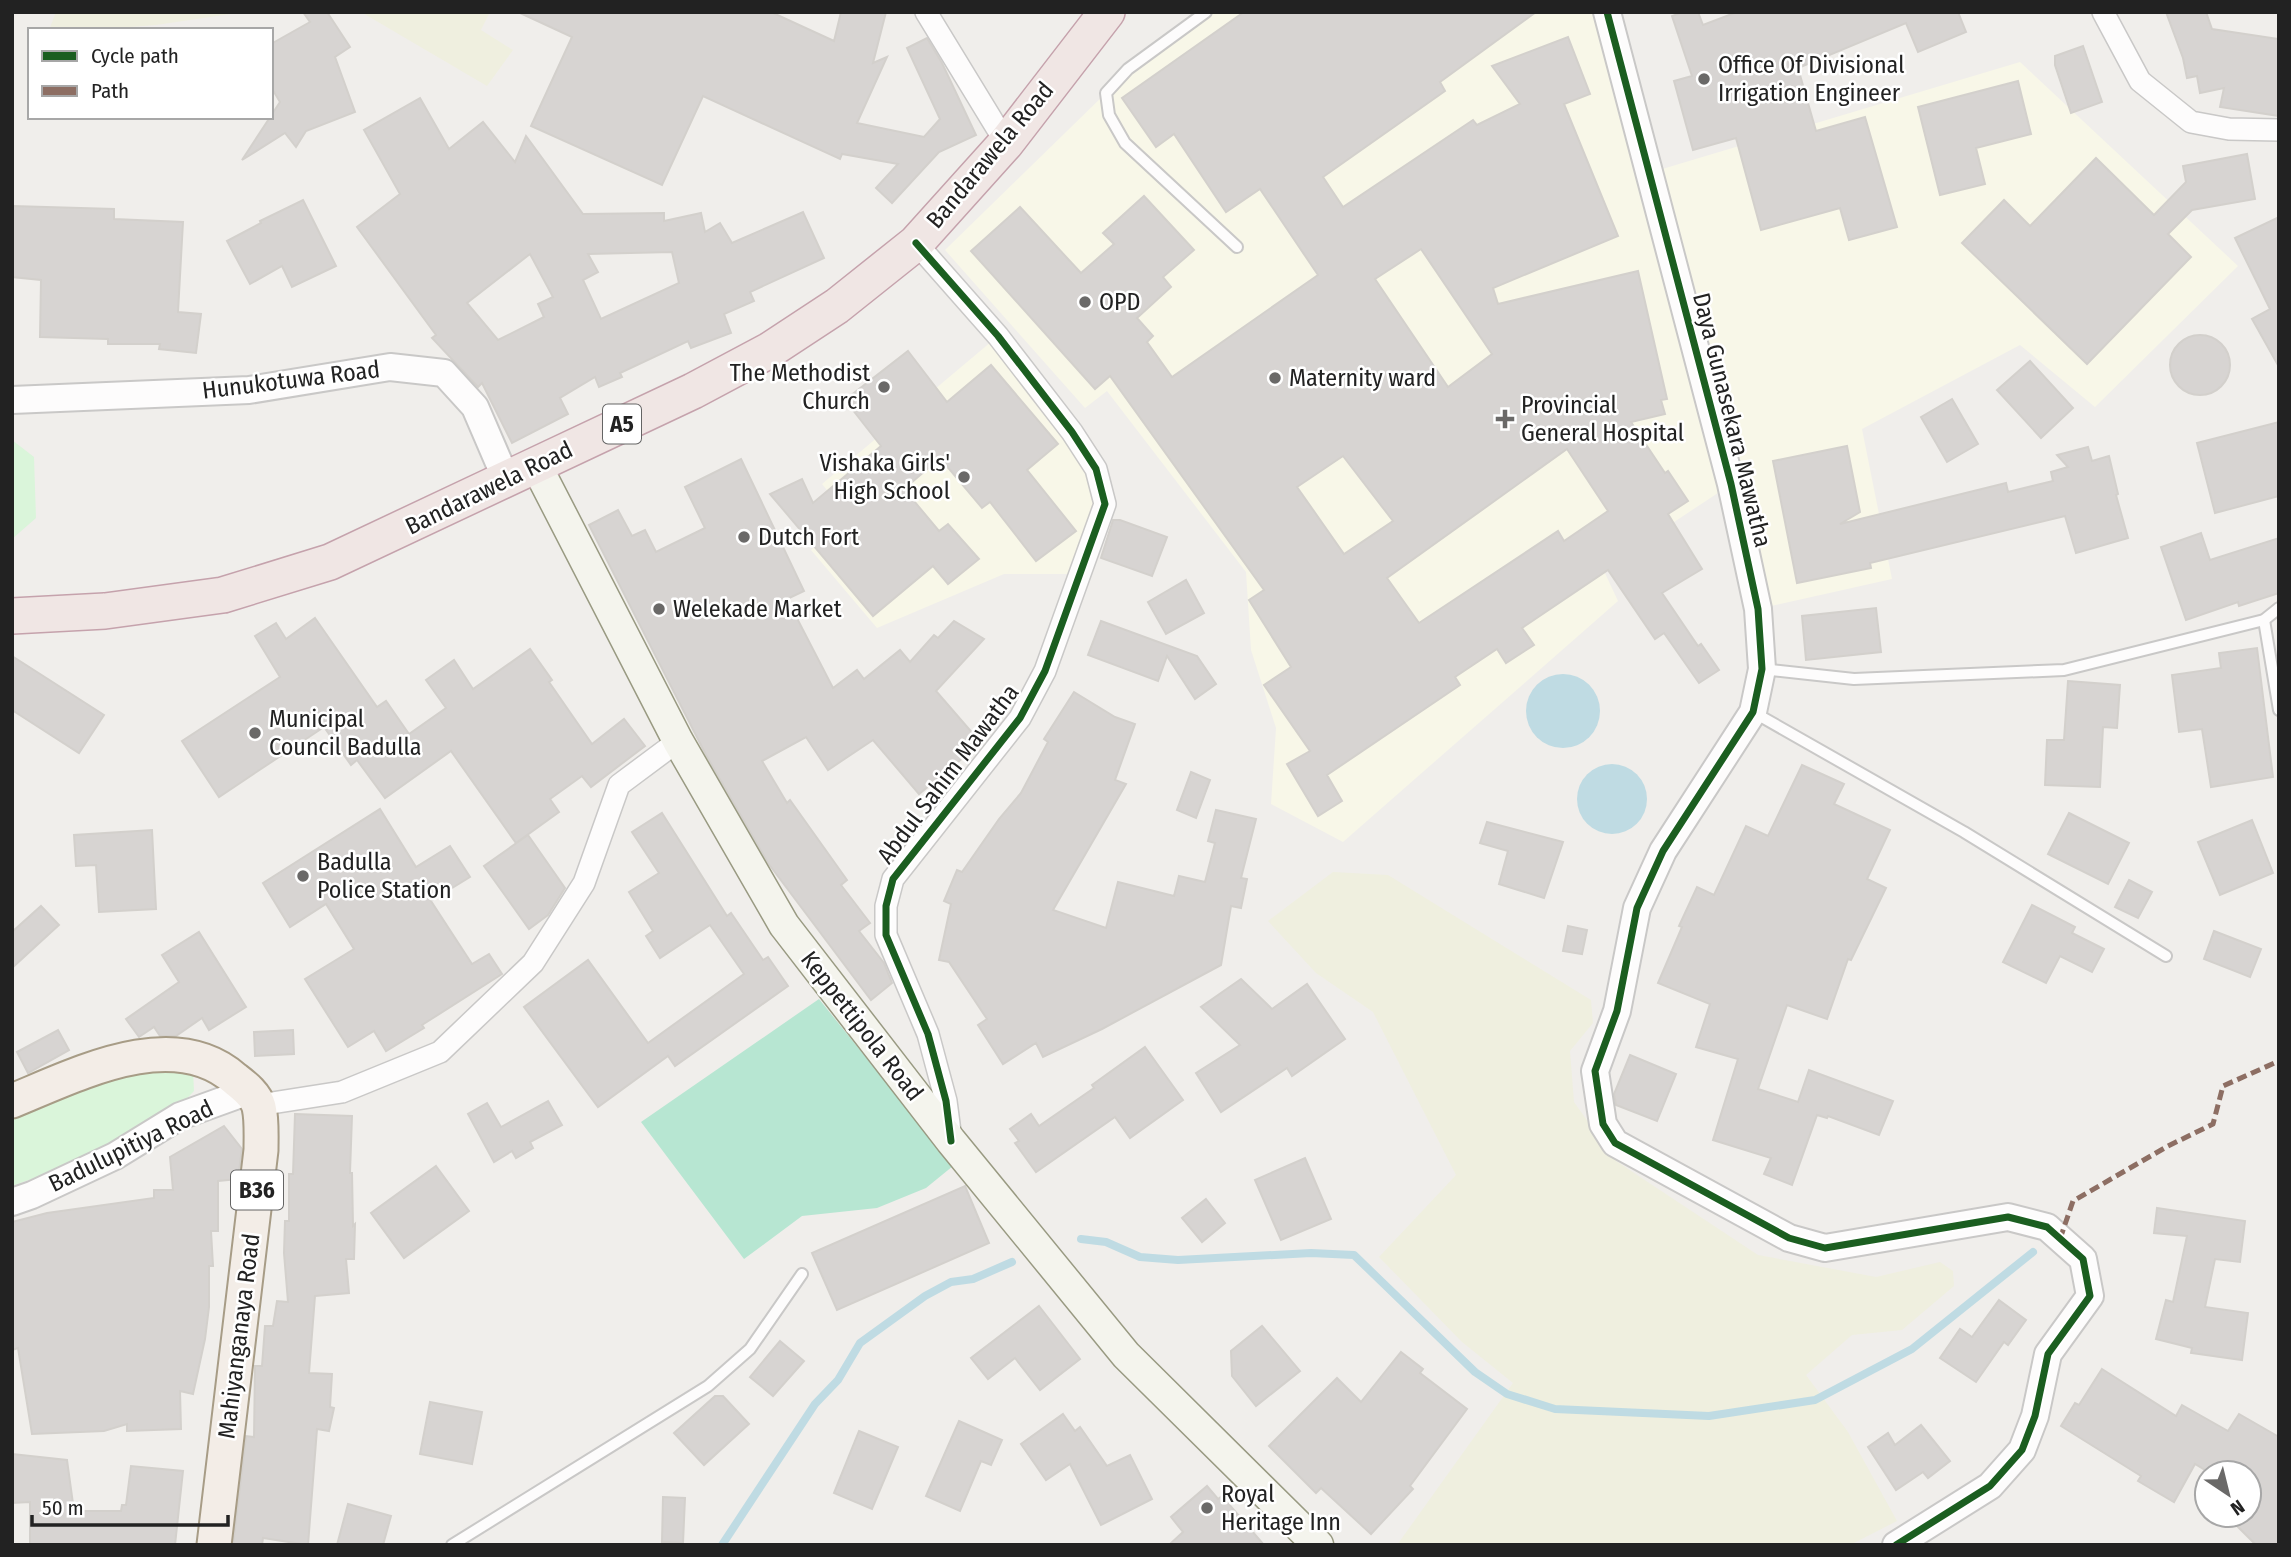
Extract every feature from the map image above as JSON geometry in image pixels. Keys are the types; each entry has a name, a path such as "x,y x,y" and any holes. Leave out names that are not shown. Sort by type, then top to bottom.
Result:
{"highway":[{"name":"Bandarawela Road","path":"12,616 105,611 223,595 330,562 693,391 770,350 836,306 916,243 1006,143 1107,12"}],"main road":[{"name":"Keppettipola Road","path":"521,472 784,925 951,1141 1126,1355 1318,1545"},
{"path":"12,1101 91,1069 140,1056 184,1055 211,1062 227,1072 254,1098"},
{"name":"Mahiyanganaya Road","path":"214,1545 261,1150 254,1098"}],"street":[{"path":"926,12 1006,143"},
{"name":"Daya Gunasekara Mawatha","path":"1607,12 1731,484 1758,609 1762,669 1754,712 1664,851 1637,908 1617,1011 1595,1071 1603,1124 1615,1143 1789,1238 1825,1248 2008,1217 2047,1227 2083,1259 2090,1296 2048,1354 2035,1416 2022,1450 1990,1486 1896,1545"},
{"path":"2103,12 2140,81 2191,122 2229,130 2279,130"},
{"name":"Abdul Sahim Mawatha","path":"916,243 998,336 1072,432 1096,469 1105,504 1045,671 1020,718 893,879 886,906 886,935 928,1034 946,1101 951,1141"},
{"name":"Hunukotuwa Road","path":"12,400 249,390 390,367 444,373 475,407 521,472"},
{"name":"Badulupitiya Road","path":"12,1202 115,1156 180,1116 254,1098 342,1092 440,1052 533,963 584,883 619,785 678,741"}],"lane":[{"path":"1206,12 1128,69 1106,93 1109,115 1125,143 1237,247"},
{"path":"1762,669 1854,679 2064,670 2264,620 2279,608"},
{"path":"2264,620 2279,709"},
{"path":"1754,712 1964,832 2166,956"},
{"path":"452,1545 708,1386 750,1349 802,1274"}],"shaded area":[{"name":"Provincial General Hospital","path":"1206,12 1607,12 1649,173 2020,62 2238,266 2095,407 2020,345 1862,429 1892,579 1758,609 1730,485 1603,569 1618,601 1343,842 1271,804 1276,728 1251,650 1246,572 1107,391 1085,408 945,250 1106,93"},
{"name":"Vishaka Girls' High School","path":"998,336 1072,432 1105,504 1078,574 1004,574 877,628 811,550 849,517 822,484"}],"green space":[{"path":"56,12 244,12 156,25 50,28"},
{"path":"361,12 490,12 481,30 513,50 487,86"},
{"path":"12,440 34,457 36,518 12,539"},
{"path":"1333,872 1388,875 1591,1000 1593,1023 1570,1051 1574,1102 1616,1161 1758,1255 1876,1277 1940,1262 1953,1271 1954,1286 1902,1330 1852,1335 1806,1375 1848,1432 1897,1521 1850,1545 1397,1545 1513,1383 1462,1342 1379,1257 1456,1175 1373,1012 1316,973 1268,921"},
{"path":"819,999 953,1166 926,1188 877,1208 802,1216 744,1259 641,1122"},
{"path":"160,1065 193,1070 194,1091 174,1112 95,1156 12,1186 12,1120 58,1099"}],"water":[{"path":"1563,674 1577,677 1589,685 1597,697 1600,711 1597,725 1589,737 1577,745 1563,748 1549,745 1537,737 1529,725 1526,711 1529,697 1537,685 1549,677"},
{"path":"1612,764 1637,774 1647,799 1637,824 1612,834 1587,824 1577,799 1587,774"}],"building":[{"path":"303,12 327,12 350,47 335,57 355,112 306,131 296,147 285,133 242,160 269,119 273,119 273,113 280,102 273,90 273,43 310,22"},
{"path":"518,12 771,12 834,41 841,12 886,12 873,63 887,57 857,123 924,137 940,119 907,48 927,38 942,63 976,135 939,152 892,203 876,188 898,164 842,154 840,159 703,96 662,185 531,126 572,37"},
{"path":"1244,12 1536,12 1440,82 1445,91 1323,177 1343,207 1473,120 1477,125 1520,104 1492,66 1568,37 1590,94 1564,104 1618,236 1493,288 1498,304 1638,271 1667,399 1661,400 1665,414 1631,422 1665,473 1668,471 1688,501 1668,514 1702,569 1662,593 1698,646 1701,644 1719,670 1699,683 1664,633 1655,639 1608,570 1522,628 1534,645 1506,663 1497,649 1455,677 1460,685 1327,775 1342,801 1318,816 1287,764 1310,751 1264,685 1291,667 1249,600 1264,590 1110,376 1095,389 971,251 1020,207 1081,273 1114,244 1103,233 1144,196 1194,250 1163,277 1171,287 1137,318 1153,336 1147,342 1172,377 1318,275 1260,189 1226,212 1174,134 1156,147 1122,98","holes":["1421,249 1492,354 1448,387 1375,279","1567,449 1608,511 1564,541 1558,531 1419,623 1387,578","1343,456 1393,521 1344,554 1297,487"]},
{"path":"1683,12 1698,12 1703,25 1737,12 1958,12 1966,32 1918,52 1906,23 1798,68 1816,131 1865,117 1897,227 1849,240 1840,208 1761,230 1736,138 1693,150 1674,81 1692,76 1672,16"},
{"path":"2166,12 2206,12 2212,29 2279,39 2279,116 2220,107 2224,88 2200,93 2197,76 2187,78 2183,58"},
{"path":"2083,46 2102,102 2071,113 2055,65 2055,56"},
{"path":"2018,81 2031,134 1976,148 1985,184 1940,195 1918,107"},
{"path":"420,98 449,149 483,122 515,162 526,136 583,214 664,213 664,221 701,213 705,232 720,223 732,243 803,212 824,258 750,292 754,301 724,314 731,333 691,348 688,341 620,373 622,377 599,387 595,377 560,398 568,414 512,443 482,383 478,387 432,338 436,335 357,227 400,194 364,130","holes":["672,252 679,283 601,319 583,280 598,272 588,254","530,254 553,297 538,304 544,317 498,340 467,303"]},
{"path":"2247,154 2255,199 2192,210 2168,234 2191,257 2087,364 1962,243 2004,200 2030,226 2096,158 2154,215 2186,182 2183,166"},
{"path":"303,200 336,266 292,287 282,266 250,284 227,241"},
{"path":"12,206 114,209 114,219 183,222 178,312 201,314 196,353 159,349 160,344 108,344 108,339 40,337 41,280 12,277"},
{"path":"2279,217 2279,367 2252,319 2270,309 2235,238"},
{"path":"2194,335 2206,335 2225,348 2230,365 2228,377 2217,390 2206,395 2194,395 2175,382 2170,371 2170,359 2183,340"},
{"name":"Vishaka Girls' High School","path":"908,351 947,402 991,365 1058,444 1027,470 1076,531 1036,561 990,502 982,508 940,458 904,489 939,531 948,524 979,559 948,584 933,566 873,616 770,494 802,479 813,503 881,446 845,400"},
{"path":"2030,361 2073,408 2041,438 1997,390"},
{"path":"1952,399 1978,444 1947,462 1921,417"},
{"path":"2279,422 2279,496 2215,513 2197,443"},
{"path":"1847,446 1860,512 1840,524 2006,483 2008,492 2053,481 2051,472 2068,467 2057,455 2088,447 2092,461 2109,456 2128,538 2076,553 2065,516 1870,563 1871,568 1797,583 1773,461"},
{"path":"741,459 804,591 787,599 833,688 857,670 864,679 900,650 910,662 934,635 938,638 954,621 984,639 936,691 981,743 919,794 873,740 828,770 806,737 762,761 787,803 790,800 847,880 841,885 870,923 859,931 884,963 892,983 871,1000 768,863 706,755 589,525 618,510 632,536 645,530 656,552 705,528 685,487"},
{"path":"1113,520 1120,520 1167,537 1152,576 1101,558"},
{"path":"2201,533 2210,560 2279,538 2279,593 2239,606 2238,602 2186,620 2161,547"},
{"path":"1186,580 1204,613 1166,634 1148,602"},
{"path":"1876,608 1881,652 1806,660 1802,616"},
{"path":"315,618 377,707 386,701 409,734 446,708 426,680 454,660 473,689 530,649 552,680 549,682 592,744 624,719 645,746 591,787 582,776 550,799 559,812 516,843 451,751 385,798 357,760 351,765 324,727 219,797 182,741 280,677 255,636 276,623 286,639"},
{"path":"1101,621 1197,656 1216,684 1195,699 1167,656 1158,681 1088,655"},
{"path":"2257,648 2273,777 2211,787 2202,729 2179,732 2172,675 2221,668 2219,653"},
{"path":"12,656 104,715 79,753 12,710"},
{"path":"2068,681 2120,685 2117,728 2103,727 2100,787 2045,785 2047,740 2064,740"},
{"path":"1074,692 1115,717 1135,724 1115,780 1126,784 1053,910 1106,928 1118,882 1174,896 1179,876 1205,882 1215,843 1208,841 1216,810 1256,819 1241,878 1247,879 1241,908 1231,906 1221,965 1102,1029 1043,1057 1036,1043 1003,1064 978,1025 987,1019 949,962 939,960 951,904 944,901 957,870 962,872 1021,793 1048,742 1044,739"},
{"path":"1802,765 1844,784 1834,804 1890,830 1867,879 1886,888 1851,960 1848,959 1827,1019 1787,1005 1758,1089 1798,1102 1809,1070 1893,1101 1879,1135 1828,1116 1817,1115 1792,1185 1764,1174 1771,1158 1713,1140 1738,1059 1696,1047 1710,1004 1658,983 1697,887 1714,895 1746,826 1768,836"},
{"path":"1191,772 1210,780 1196,818 1177,810"},
{"path":"380,809 416,867 450,846 470,877 431,901 472,964 489,954 502,974 386,1051 374,1031 348,1047 305,979 354,949 326,904 290,927 263,883"},
{"path":"662,813 727,916 731,913 763,960 768,957 788,986 675,1066 668,1056 598,1107 524,1007 588,960 648,1043 744,974 710,925 660,958 646,936 653,931 629,892 659,873 632,832"},
{"path":"2069,813 2129,843 2108,884 2048,854"},
{"path":"2252,820 2273,873 2220,895 2198,842"},
{"path":"1487,822 1563,842 1544,898 1499,884 1508,851 1480,843"},
{"path":"152,830 156,909 99,912 96,865 76,866 74,835"},
{"path":"528,835 565,888 548,915 529,929 484,866"},
{"path":"2129,880 2152,892 2138,918 2115,907"},
{"path":"2032,905 2075,927 2072,933 2104,949 2092,972 2060,956 2046,983 2003,962"},
{"path":"41,906 59,925 12,968 12,932"},
{"path":"1568,926 1587,930 1582,954 1563,951"},
{"path":"2214,931 2261,949 2250,977 2204,959"},
{"path":"199,932 246,1007 209,1030 202,1018 176,1036 160,1036 154,1027 139,1037 126,1019 179,982 162,955"},
{"path":"1241,979 1272,1009 1307,984 1345,1039 1292,1076 1287,1068 1221,1112 1196,1073 1240,1045 1201,1007"},
{"path":"58,1030 69,1050 28,1073 17,1052"},
{"path":"293,1030 294,1054 255,1056 254,1032"},
{"path":"1145,1047 1183,1100 1130,1138 1115,1117 1036,1172 1015,1143 1019,1141 1010,1129 1031,1114 1039,1126 1094,1088 1092,1085"},
{"path":"1630,1055 1676,1074 1657,1121 1616,1105 1614,1094"},
{"path":"548,1101 562,1125 530,1142 533,1148 516,1158 512,1151 494,1162 468,1114 487,1103 501,1127"},
{"path":"295,1114 352,1116 350,1173 353,1226 355,1224 354,1259 346,1259 349,1293 315,1296 309,1373 332,1374 330,1407 334,1408 329,1431 317,1429 308,1545 263,1538 262,1545 233,1545 246,1436 254,1437 255,1366 262,1366 265,1326 273,1326 277,1301 288,1302 284,1253 285,1221 289,1221 289,1174 293,1174"},
{"path":"224,1126 242,1149 238,1179 218,1181 218,1231 211,1231 213,1266 209,1266 209,1307 205,1339 193,1394 180,1391 181,1429 127,1431 127,1424 104,1431 32,1434 18,1348 12,1350 12,1222 47,1213 154,1198 154,1190 173,1190 170,1157"},
{"path":"1305,1158 1331,1219 1281,1240 1255,1180"},
{"path":"436,1166 469,1211 404,1258 371,1213"},
{"path":"965,1186 989,1243 837,1310 812,1253"},
{"path":"1206,1199 1225,1223 1202,1242 1182,1218"},
{"path":"2157,1208 2245,1221 2240,1262 2215,1259 2205,1307 2248,1313 2242,1360 2191,1353 2192,1348 2156,1339 2166,1300 2173,1302 2187,1236 2154,1233"},
{"path":"1999,1300 2026,1320 2008,1345 2004,1342 1976,1382 1940,1358 1960,1329 1972,1337"},
{"path":"1039,1306 1080,1359 1040,1390 1015,1358 988,1379 971,1358"},
{"path":"1262,1326 1300,1371 1256,1406 1232,1376 1231,1351"},
{"path":"780,1341 804,1361 773,1396 750,1377"},
{"path":"1401,1352 1423,1369 1420,1373 1467,1409 1410,1486 1413,1489 1371,1534 1321,1488 1316,1493 1269,1446 1337,1378 1361,1402"},
{"path":"2102,1369 2176,1416 2182,1405 2228,1431 2239,1414 2279,1437 2279,1545 2256,1545 2240,1529 2263,1529 2263,1459 2193,1459 2193,1468 2174,1502 2138,1481 2141,1476 2061,1426 2075,1403 2079,1405"},
{"path":"715,1396 723,1396 749,1424 704,1465 674,1433"},
{"path":"430,1402 482,1412 472,1464 420,1454"},
{"path":"1063,1414 1075,1431 1080,1427 1107,1466 1130,1455 1152,1499 1101,1525 1070,1464 1046,1480 1021,1444"},
{"path":"959,1421 1002,1440 991,1465 981,1461 960,1511 926,1496"},
{"path":"1921,1425 1950,1461 1928,1478 1923,1472 1896,1490 1868,1447 1888,1433 1895,1445"},
{"path":"859,1431 898,1447 872,1509 834,1493"},
{"path":"12,1454 67,1460 74,1511 121,1511 122,1505 126,1505 131,1466 183,1471 175,1545 30,1545 30,1502 12,1503"},
{"name":"Royal Heritage Inn","path":"1207,1486 1218,1499 1222,1496 1264,1545 1169,1545 1183,1532 1171,1517"},
{"path":"663,1497 685,1498 683,1543 662,1542"},
{"path":"348,1504 391,1516 383,1545 337,1545"}],"waterway":[{"path":"1081,1239 1106,1242 1140,1257 1178,1260 1311,1253 1354,1255 1475,1372 1507,1394 1555,1409 1709,1416 1815,1400 1912,1349 2033,1252"},
{"path":"722,1545 815,1404 838,1380 860,1343 925,1296 951,1282 973,1279 1012,1262"}],"marked path":[{"path":"2060,1239 2073,1201 2168,1146 2213,1124 2223,1086 2279,1061"}],"cycle path":[{"path":"1607,12 1731,484 1758,609 1762,669 1753,712 1663,851 1637,908 1617,1011 1595,1071 1603,1124 1615,1143 1789,1238 1825,1248 2008,1217 2047,1227 2083,1259 2090,1296 2048,1354 2035,1416 2022,1450 1990,1486 1896,1545"},
{"path":"916,243 998,336 1072,432 1096,469 1105,504 1045,671 1020,718 893,879 886,906 886,935 928,1034 946,1101 951,1141"}],"place":[{"name":"Office Of Divisional Irrigation Engineer","path":"1704,79"},
{"name":"OPD","path":"1085,302"},
{"name":"Maternity ward","path":"1275,378"},
{"name":"The Methodist Church","path":"884,387"},
{"name":"Provincial General Hospital","path":"1505,419"},
{"name":"Vishaka Girls' High School","path":"964,477"},
{"name":"Dutch Fort","path":"744,537"},
{"name":"Welekade Market","path":"659,609"},
{"name":"Municipal Council Badulla","path":"255,733"},
{"name":"Badulla Police Station","path":"303,876"},
{"name":"Royal Heritage Inn","path":"1207,1508"}]}
